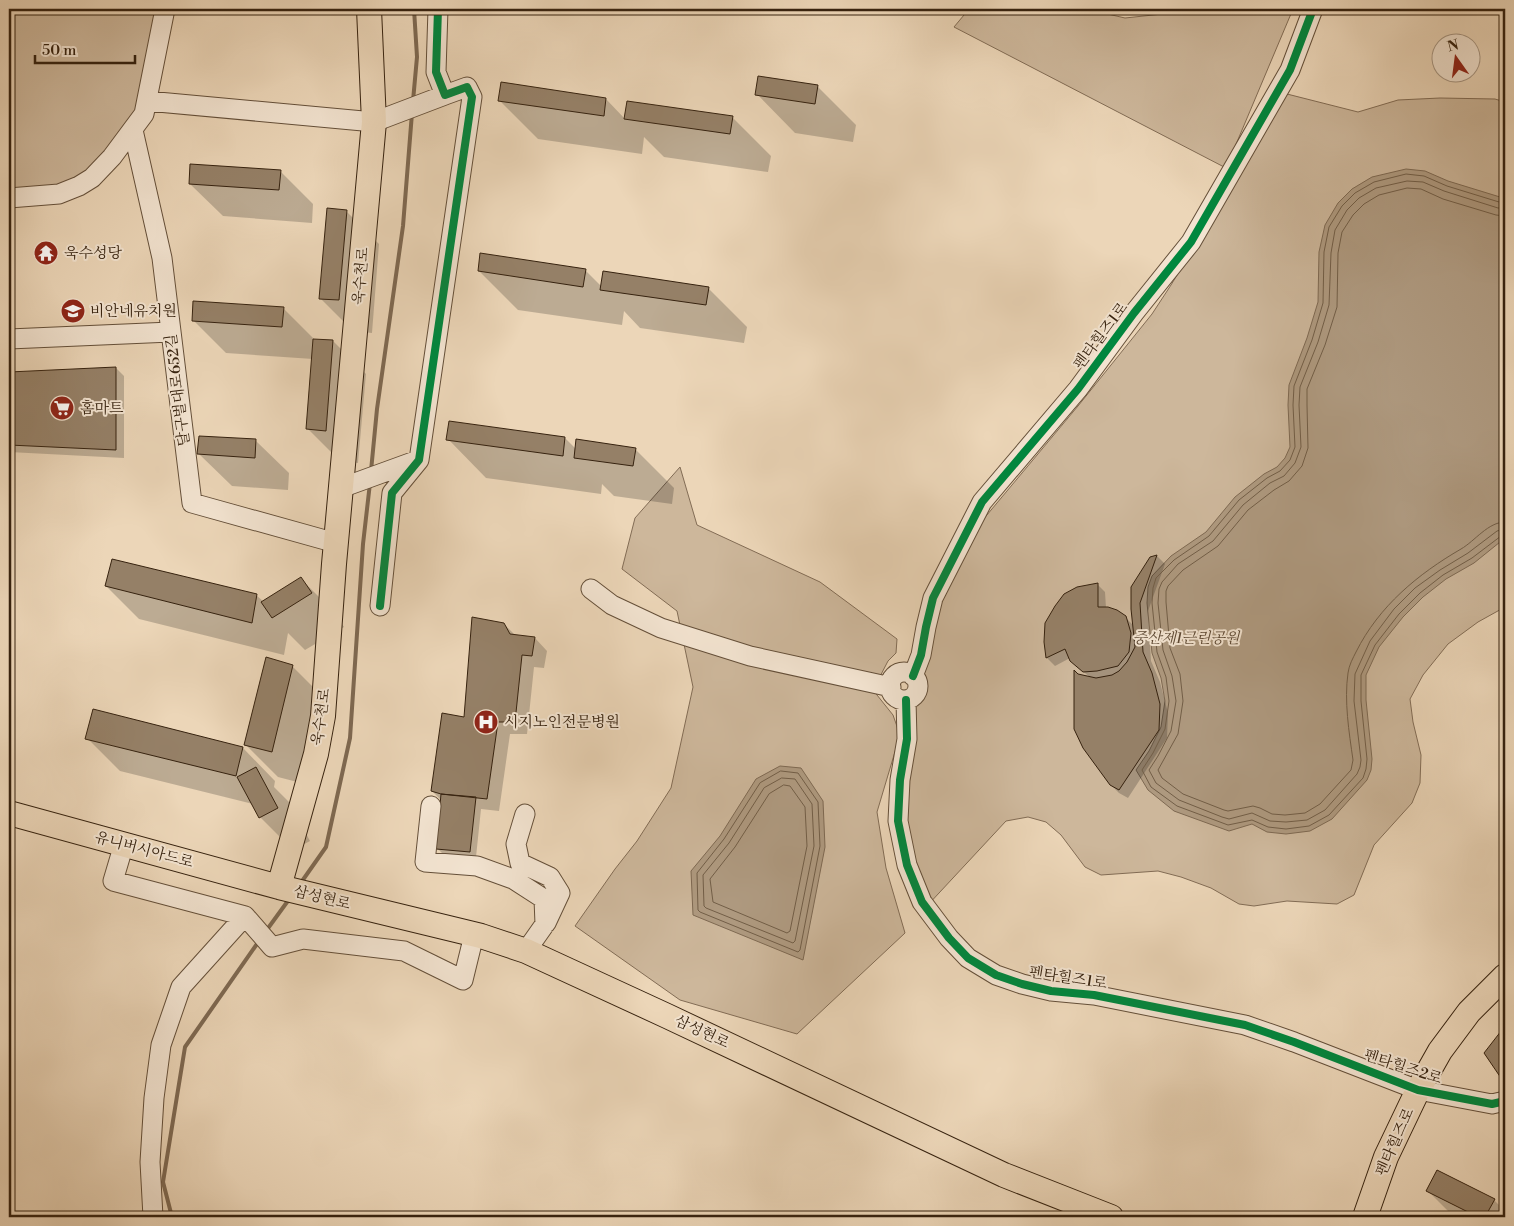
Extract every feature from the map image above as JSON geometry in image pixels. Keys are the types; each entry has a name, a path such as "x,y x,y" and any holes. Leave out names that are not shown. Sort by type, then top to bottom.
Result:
{"main road":[{"name":"욱수천로","path":"279,888 316,754 323,716 336,543 374,122 369,9"},
{"name":"유니버시아드로","path":"9,813 279,888"},
{"name":"삼성현로","path":"279,888 474,935 526,951 1004,1175 1112,1217"},
{"name":"펜타힐즈로","path":"1365,1217 1386,1157 1418,1090 1440,1051 1469,1012 1505,976"}],"street":[{"path":"9,198 59,194 79,186 92,178 112,157 144,114 164,9"},
{"path":"438,9 436,72 445,95"},
{"name":"펜타힐즈1로","path":"913,676 920,655 933,598 982,502 1078,389 1134,313 1191,242 1290,70 1313,9"},
{"path":"147,101 374,122 467,87 472,97 419,460 392,492 380,606"},
{"name":"달구벌대로652길","path":"133,130 162,258 192,503 336,543"},
{"path":"9,339 171,332"},
{"path":"341,488 419,460"},
{"path":"592,589 612,606 660,628 750,656 891,687"},
{"path":"905,673 913,676 918,684 914,696 902,700 894,696 891,687 893,678 896,675 905,673"},
{"name":"펜타힐즈1로","path":"906,700 907,740 900,780 898,820 907,865 922,902 949,938 968,958 996,975 1022,984 1051,991 1094,995 1202,1016 1244,1025 1294,1042"},
{"path":"431,806 425,862 478,866 513,879 544,899 545,924"},
{"path":"525,814 516,844 520,863 550,877 560,893 545,924 526,951"},
{"path":"124,844 113,881 245,916 272,947 303,939 404,951 464,980 474,935"},
{"path":"153,1217 150,1162 154,1098 161,1045 181,987 245,916"},
{"name":"펜타힐즈2로","path":"1294,1042 1418,1090 1492,1104 1505,1101"}],"green space":[{"path":"9,9 165,9 144,114 92,178 9,198"},
{"path":"969,9 1086,9 1125,18 1181,12 1185,9 1293,9 1226,168 954,27"},
{"name":"중산제1근린공원","path":"1287,94 1358,112 1398,100 1440,98 1495,99 1505,102 1505,607 1478,622 1448,644 1423,675 1410,699 1421,755 1420,783 1412,803 1374,845 1354,895 1337,904 1287,901 1254,906 1239,904 1211,888 1158,871 1101,875 1085,867 1061,835 1046,822 1028,817 1006,821 926,907 907,865 906,700 956,552 1152,314"},
{"path":"680,467 697,525 820,582 897,639 896,653 888,661 873,690 893,715 900,735 877,812 886,868 905,933 797,1034 680,1000 575,926 637,841 671,788 693,687 677,611 622,569 635,518"}],"water":[{"path":"1406,169 1425,171 1448,181 1505,197 1505,538 1474,563 1446,579 1423,597 1403,617 1379,647 1366,675 1366,700 1372,759 1371,770 1367,780 1332,819 1310,831 1286,834 1267,832 1252,824 1229,831 1174,811 1148,790 1136,770 1149,751 1161,727 1165,701 1161,678 1152,653 1147,603 1148,587 1152,576 1171,556 1206,532 1235,497 1264,474 1277,467 1285,458 1290,447 1289,385 1318,302 1319,252 1325,225 1338,203 1352,189 1372,177"},
{"path":"780,766 801,768 823,801 825,847 803,960 693,915 691,871 720,836 756,779"}],"building":[{"path":"758,76 818,85 815,104 755,95"},
{"path":"501,82 606,98 604,116 498,101"},
{"path":"627,101 733,116 730,134 624,119"},
{"path":"190,164 281,170 279,190 189,184"},
{"path":"327,208 347,210 339,300 319,299"},
{"path":"480,253 586,269 583,287 478,271"},
{"path":"603,271 709,287 706,305 600,290"},
{"path":"193,301 284,307 282,327 192,321"},
{"path":"313,339 333,340 326,431 306,429"},
{"name":"홈마트","path":"116,367 116,450 9,445 9,372"},
{"path":"449,421 565,437 563,456 446,440"},
{"path":"199,436 256,439 255,458 197,454"},
{"path":"576,439 636,448 633,466 574,458"},
{"path":"1157,555 1140,603 1143,652 1152,673 1160,704 1159,730 1119,790 1110,785 1083,748 1074,729 1074,670 1078,674 1096,678 1112,675 1119,671 1127,662 1135,647 1131,587 1150,557"},
{"path":"112,559 257,594 252,623 105,586"},
{"path":"301,577 312,593 272,618 261,602"},
{"path":"1098,583 1098,607 1108,607 1126,616 1131,633 1129,652 1118,666 1097,671 1083,672 1070,661 1065,649 1046,658 1044,642 1045,623 1055,606 1064,594 1077,587"},
{"name":"시지노인전문병원","path":"472,617 504,623 510,634 535,637 532,656 522,655 515,722 498,722 487,799 441,794 431,791 442,713 464,717"},
{"path":"266,657 293,665 272,752 244,745"},
{"path":"93,709 243,747 236,776 85,739"},
{"path":"256,767 278,808 259,818 237,777"},
{"path":"441,794 476,797 470,852 436,849"},
{"path":"1505,1026 1505,1077 1501,1078 1484,1053"},
{"path":"1437,1170 1495,1199 1485,1217 1478,1217 1426,1191"}],"waterway":[{"path":"413,101 417,57 414,9"},
{"path":"371,471 377,409 403,226 412,113"},
{"path":"300,884 326,847 350,738 363,544 370,483"},
{"path":"266,931 290,898"},
{"path":"172,1217 163,1182 185,1047 259,941"}],"cycle path":[{"path":"380,606 392,493 419,460 472,97 467,87 445,95 436,72 438,9"},
{"path":"913,676 921,655 933,598 982,502 1078,389 1134,313 1191,242 1290,70 1313,9"},
{"path":"906,700 907,739 900,780 898,821 907,865 922,902 949,938 968,958 996,975 1022,984 1051,991 1094,995 1245,1025 1418,1090 1492,1104 1505,1101"}],"place":[{"name":"욱수성당","path":"46,253"},
{"name":"비안네유치원","path":"73,311"},
{"name":"홈마트","path":"62,408"},
{"name":"시지노인전문병원","path":"486,722"}]}
